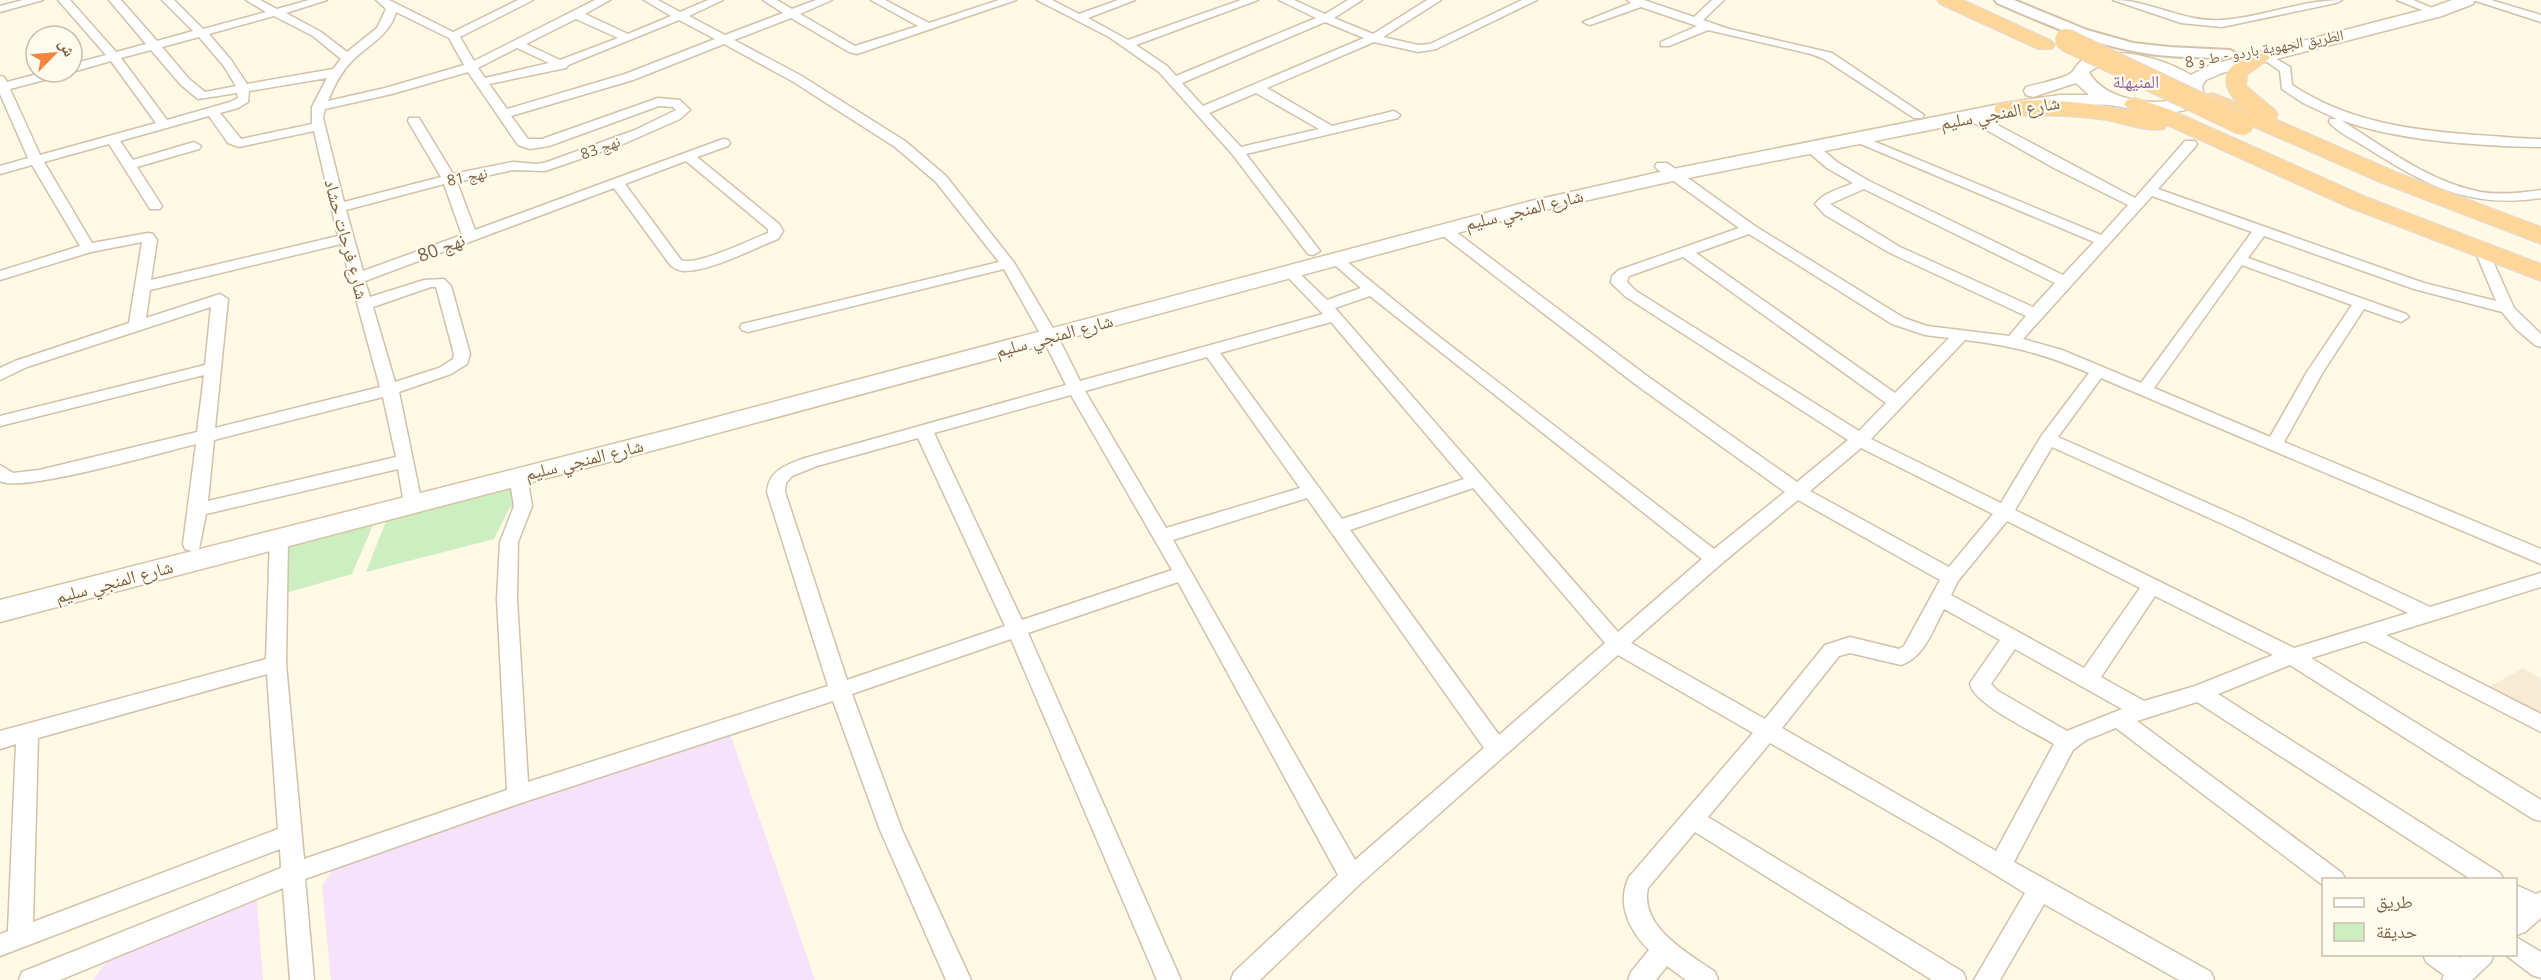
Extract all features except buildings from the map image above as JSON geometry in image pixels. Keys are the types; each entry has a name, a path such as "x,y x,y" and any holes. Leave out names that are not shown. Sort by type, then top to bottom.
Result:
{"highway":[{"path":"1947,0 2232,126 2541,246"},
{"path":"1979,0 2066,40 2232,126 2393,203 2541,260"},
{"path":"2263,57 2243,65 2234,77 2234,84 2250,103 2268,115 2350,157 2427,193"},
{"path":"2194,88 2299,139 2427,193 2541,236"},
{"path":"2126,102 2163,115 2357,202"},
{"path":"2005,110 2054,107 2122,114 2156,124 2541,273"}],"main road":[{"name":"الطريق الجهوية باردو - ط و 8","path":"2126,102 2151,107 2181,106 2195,97 2194,81 2206,72 2352,32 2436,12 2467,0"},
{"name":"الطريق الجهوية باردو - ط و 8","path":"2140,62 2187,63 2284,42 2352,32"},
{"name":"شارع المنجي سليم","path":"0,611 279,538 412,496 1046,331 1290,272 1324,255 1443,229 1667,171 2039,90 2080,76 2084,66 2095,61 2110,59 2140,62"},
{"path":"2140,62 2173,72 2194,88"},
{"path":"2080,76 2092,89 2126,102"},
{"name":"شارع المنجي سليم","path":"0,593 192,544 412,496 518,476 1324,255 1518,197 1812,148 1971,116 2060,101 2126,102"}],"street":[{"path":"0,9 37,0"},
{"path":"64,0 114,57 164,124"},
{"path":"115,0 185,82 202,96 338,72"},
{"path":"0,170 240,102 246,95 244,88 203,33 168,0"},
{"path":"252,0 317,34 347,58"},
{"path":"84,65 321,0"},
{"path":"453,36 527,0"},
{"path":"318,107 388,92 471,67 604,0"},
{"path":"650,0 796,78 900,144 941,178 1008,264 1076,389 1163,536 1352,877"},
{"path":"483,82 531,74 562,65 717,0"},
{"path":"769,0 853,50 865,49 928,27 986,3 1010,0"},
{"path":"318,107 347,58 381,32 394,5 420,21 453,36 471,67 504,114 629,78 826,0"},
{"path":"877,0 928,27"},
{"path":"1043,0 1128,44 1154,62 1176,81 1203,111 1324,255 1714,559"},
{"path":"1078,18 1130,0"},
{"path":"1128,44 1252,0"},
{"path":"1285,0 1374,38 1413,49 1428,49 1531,0"},
{"path":"1176,81 1326,18 1356,0"},
{"path":"1203,111 1374,38 1435,0"},
{"path":"1665,44 1702,24 1718,0"},
{"path":"2002,0 2076,31 2113,42 2155,50 2230,54"},
{"path":"2119,0 2185,21 2222,24 2336,0"},
{"path":"2403,0 2436,12"},
{"path":"2479,0 2541,19"},
{"path":"1589,22 1637,1 1702,24 1828,56 1918,115"},
{"path":"575,14 627,38"},
{"path":"515,43 562,65"},
{"path":"2263,57 2286,70 2286,86 2316,111 2443,186 2481,196 2506,198 2541,194"},
{"path":"24,79 2,84 7,110 88,248"},
{"path":"1257,88 1331,131"},
{"path":"2300,96 2363,123 2410,134 2541,143"},
{"name":"نهج 83","path":"504,114 524,142 530,145 544,143 658,102 682,106 684,110 680,116 656,126 544,167"},
{"name":"شارع فرحات حشاد","path":"318,107 319,126 338,208 390,391 412,496"},
{"path":"212,111 233,140 239,143 319,126"},
{"path":"1238,153 1394,115"},
{"path":"1971,116 2138,205"},
{"path":"414,120 449,179 470,236"},
{"path":"112,138 155,206"},
{"path":"1856,140 2103,240"},
{"name":"نهج 80","path":"358,278 723,143"},
{"path":"2013,341 2103,240 2151,191 2190,144"},
{"path":"130,165 194,146"},
{"path":"1812,148 1832,165 1864,184 2065,282"},
{"path":"617,183 676,263 683,267 701,264 773,236 776,231 774,227 688,156"},
{"name":"نهج 81","path":"338,208 449,179 514,166 536,169 544,167"},
{"path":"1667,171 1750,229 1898,321 1925,330 2013,341 2056,353 2541,557"},
{"path":"1864,184 1827,199 1822,204 1830,212 1895,250 2035,314"},
{"path":"2151,191 2437,291 2507,309"},
{"path":"1443,229 1641,380 1798,492 1951,577"},
{"path":"1750,229 1624,273 1619,276 1619,283 1631,294 1860,440 2292,656 2541,812"},
{"path":"2144,390 2260,231"},
{"path":"0,276 88,248 148,237 150,240 137,325"},
{"path":"142,287 347,238"},
{"path":"2482,251 2507,309 2541,342"},
{"path":"1685,252 1898,403"},
{"path":"2241,260 2402,317"},
{"path":"748,327 1008,264"},
{"path":"192,544 198,510 225,267"},
{"path":"1290,272 1330,311 1618,645 1768,730 2040,890 2202,980"},
{"path":"0,471 9,479 39,476 390,391 445,370 461,361 462,354 443,286 433,282 365,304"},
{"path":"959,980 930,922 890,828 840,690 776,492 777,481 786,472 811,462 1210,350 1330,311 1371,290"},
{"path":"0,375 21,364 220,299"},
{"path":"2274,445 2315,372 2361,302"},
{"path":"1243,980 1352,877 1714,559 1860,440 1961,335"},
{"path":"1210,350 1497,749"},
{"path":"0,421 213,368"},
{"path":"1706,980 1665,950 1640,921 1632,900 1637,884 1768,730 1832,650 1850,645 1891,656 1907,655 1951,577 2005,512 2048,439 2098,370"},
{"path":"924,431 1017,630 1169,980"},
{"path":"2048,439 2234,522 2430,615"},
{"path":"198,510 406,461"},
{"path":"518,476 523,506 509,542 507,599 518,795"},
{"path":"1339,527 1476,481"},
{"path":"1163,536 1312,490"},
{"path":"279,538 276,663 302,980"},
{"path":"31,980 294,873 518,795 840,690 1183,573"},
{"path":"2000,865 2067,742 2078,734 2142,710 2200,693 2292,656 2541,580"},
{"path":"2087,681 2152,585"},
{"path":"1939,597 2142,710"},
{"path":"2368,634 2541,724"},
{"path":"2012,638 1980,683 1980,687 1991,698 2067,742"},
{"path":"0,740 276,663"},
{"path":"2200,693 2490,878"},
{"path":"2119,719 2333,878"},
{"path":"27,733 10,941 289,835"},
{"path":"1692,819 1954,980"},
{"path":"1986,980 2040,890"},
{"path":"2517,895 2538,905 2517,923"},
{"path":"2517,949 2541,967"},
{"path":"1640,980 1665,950"},
{"path":"2437,956 2458,977 2480,956"}],"shaded area":[{"path":"2523,668 2541,679 2541,717 2489,687"},
{"path":"730,733 815,980 331,980 322,886 335,866"},
{"path":"256,890 263,980 93,980 118,947"}],"green space":[{"path":"530,478 531,490 509,509 494,539 366,572 388,516"},
{"path":"375,520 352,574 272,597 282,545"}],"district":[{"name":"المنيهلة","path":"2136,81"}]}
